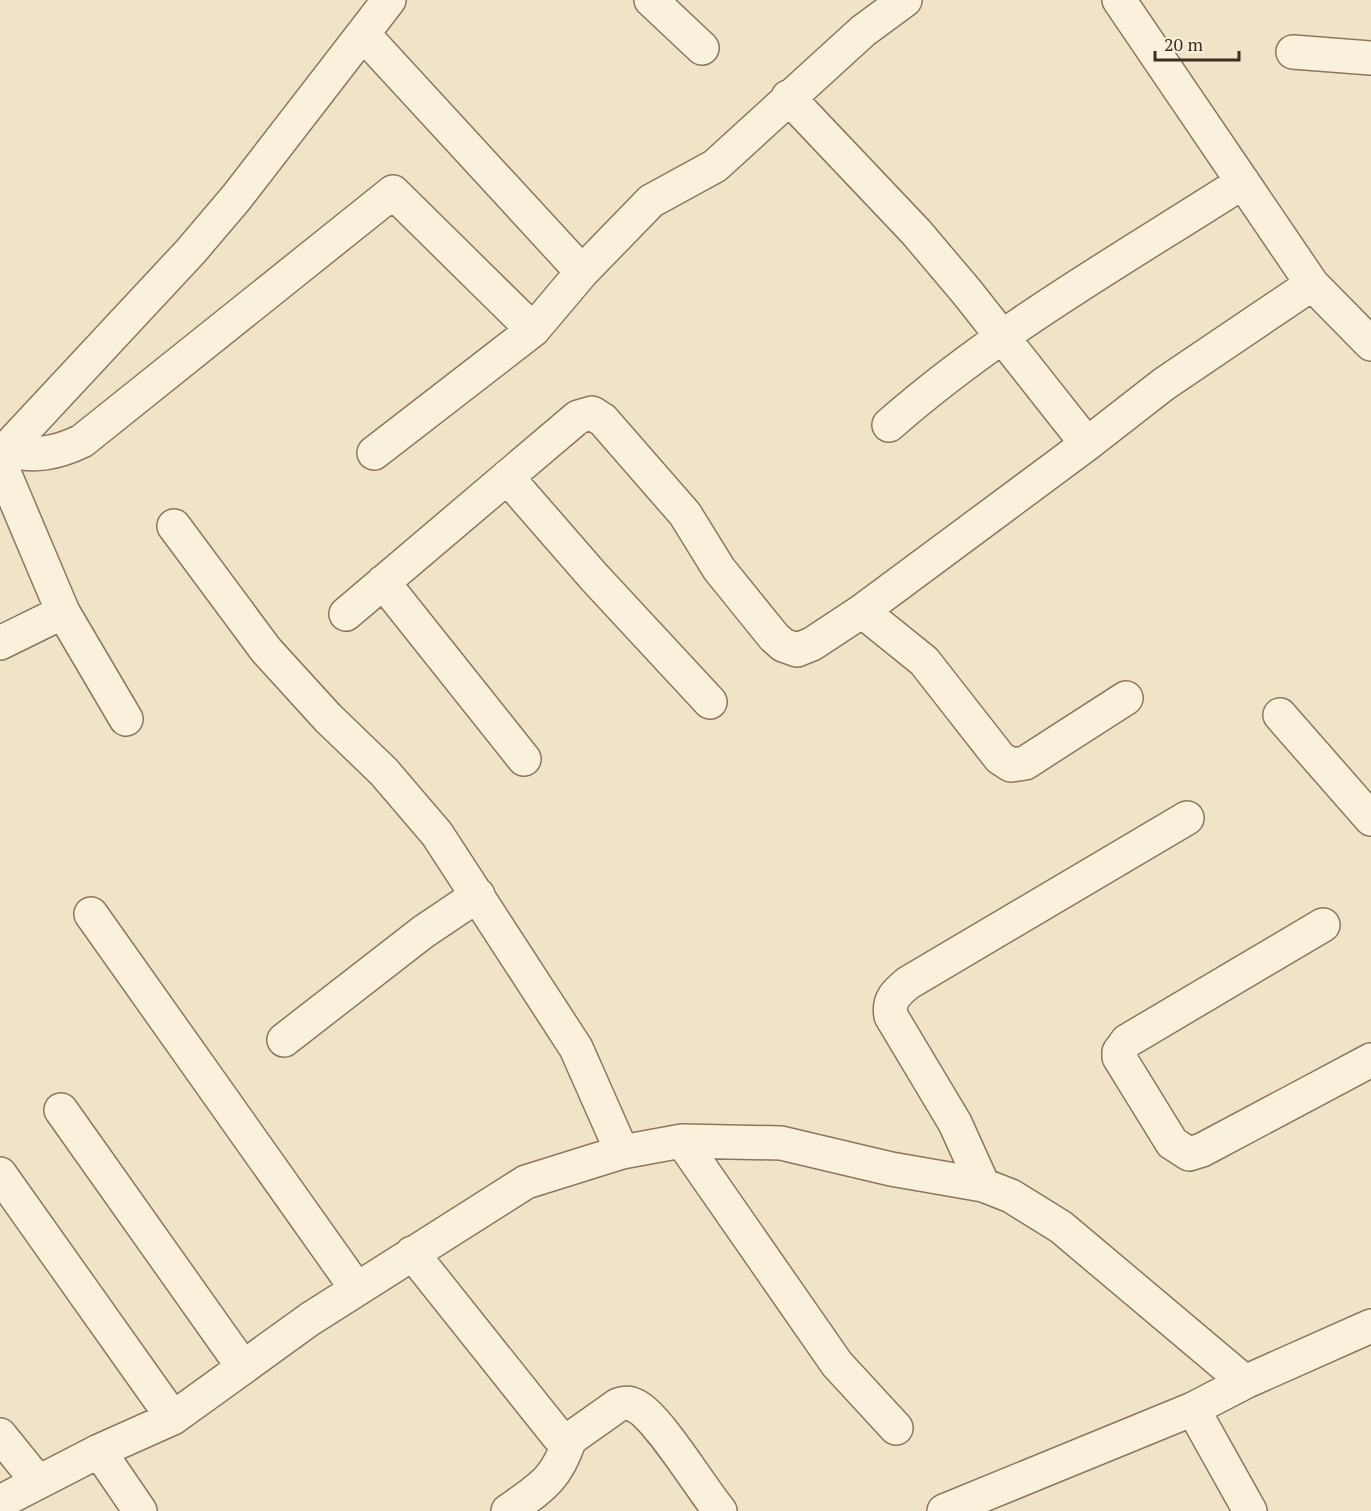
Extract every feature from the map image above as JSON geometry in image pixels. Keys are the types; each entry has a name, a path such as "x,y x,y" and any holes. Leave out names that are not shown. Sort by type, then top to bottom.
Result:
{"street":[{"path":"2,456 191,251 236,198 389,0"},
{"path":"651,0 702,48"},
{"path":"374,453 533,330 582,272 651,201 715,166 863,31 905,0"},
{"path":"1119,0 1312,284 1371,344"},
{"path":"363,34 582,272"},
{"path":"1293,52 1371,58"},
{"path":"788,97 916,232 1088,444"},
{"path":"889,425 940,381 1001,337 1243,182"},
{"path":"2,456 43,454 82,441 393,192 402,198 439,239 533,330"},
{"path":"346,614 578,417 592,413 603,420 686,514 719,568 783,645 797,650 806,648 862,611 1088,444 1164,384 1312,284"},
{"path":"2,456 63,612 126,720"},
{"path":"507,477 594,577 710,702"},
{"path":"174,526 266,650 412,803 437,834 576,1048 622,1152"},
{"path":"383,582 524,759"},
{"path":"862,611 924,661 1000,758 1011,765 1025,763 1126,698"},
{"path":"0,643 63,612"},
{"path":"1280,715 1371,819"},
{"path":"983,1185 955,1124 891,1016 890,1008 893,997 908,983 1186,818"},
{"path":"284,1040 423,932 478,895"},
{"path":"91,914 356,1288"},
{"path":"1323,925 1127,1041 1119,1052 1119,1057 1172,1143 1189,1154 1202,1150 1371,1060"},
{"path":"62,1110 243,1367"},
{"path":"682,1141 837,1364 896,1428"},
{"path":"5,1504 38,1482 99,1451 173,1418 356,1288 526,1182 622,1152 682,1141 781,1143 891,1169 983,1185 1011,1196 1061,1227 1245,1382"},
{"path":"0,1174 173,1418"},
{"path":"412,1253 558,1436 570,1440"},
{"path":"944,1511 1192,1409 1245,1382 1371,1326"},
{"path":"508,1511 549,1480 561,1464 570,1440 618,1405 627,1403 635,1405 651,1418 720,1511"},
{"path":"1192,1409 1250,1511"},
{"path":"0,1435 38,1482"},
{"path":"99,1451 140,1511"}]}
